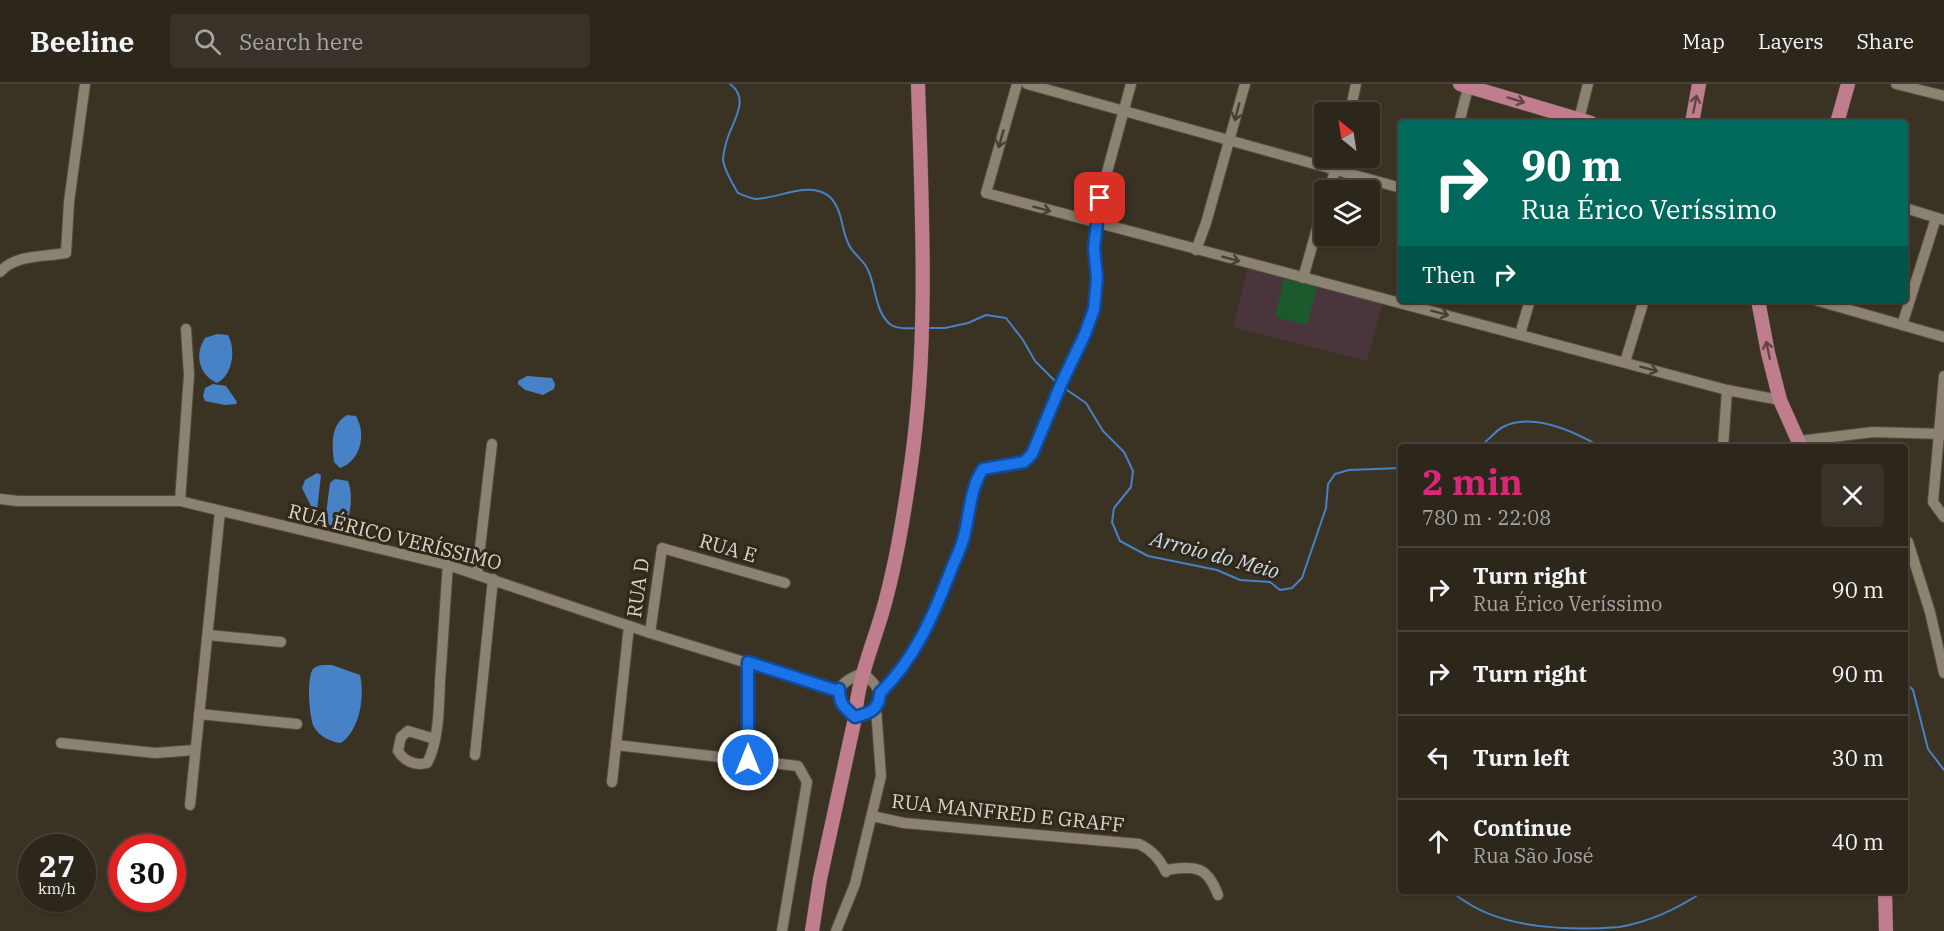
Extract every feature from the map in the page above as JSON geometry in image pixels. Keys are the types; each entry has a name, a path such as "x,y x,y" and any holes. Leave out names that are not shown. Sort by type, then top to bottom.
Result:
{"main road":[{"path":"812,931 820,879 855,717 857,695 887,596 911,465 920,363 922,301 918,84"},
{"path":"1693,120 1699,84"},
{"path":"1838,120 1848,84"},
{"path":"1466,85 1577,120"},
{"path":"1759,303 1780,400 1800,444"},
{"path":"1885,894 1886,931"}],"street":[{"path":"0,272 7,263 26,257 66,253 69,202 85,84"},
{"path":"1017,84 986,193 1303,278 1398,300"},
{"path":"1027,84 1398,187"},
{"path":"880,693 895,678 907,660 942,597 963,540 976,479 983,469 1024,462 1032,454 1085,334 1094,309 1097,278 1094,248 1100,198 1131,84"},
{"path":"1196,250 1206,223 1245,84"},
{"path":"1352,102 1356,84"},
{"path":"1583,120 1588,84"},
{"path":"1896,84 1944,96"},
{"path":"1460,120 1466,85"},
{"path":"1332,180 1336,170"},
{"path":"1902,324 1940,219 1908,209"},
{"path":"1303,278 1314,239"},
{"path":"1413,303 1727,390 1780,400"},
{"path":"1520,334 1529,303"},
{"path":"1625,362 1643,303"},
{"path":"1826,303 1944,337"},
{"path":"180,501 189,375 186,329"},
{"path":"1944,376 1942,434 1933,502 1944,517"},
{"path":"1723,444 1727,390"},
{"path":"1800,444 1873,432 1942,434"},
{"path":"477,574 492,444"},
{"name":"RUA ÉRICO VERÍSSIMO","path":"0,499 180,501 448,565 650,633 835,690 839,689"},
{"path":"190,806 220,511"},
{"path":"1908,542 1930,612 1944,673"},
{"name":"RUA E","path":"662,548 785,583"},
{"name":"RUA D","path":"650,633 662,548"},
{"path":"435,739 448,565"},
{"path":"476,755 493,579"},
{"path":"612,782 629,626"},
{"path":"208,635 281,642"},
{"path":"748,662 748,760"},
{"path":"862,673 877,686 880,701 871,713 855,717 844,708 839,699 839,689 848,678 862,673"},
{"path":"836,931 855,884 881,776 876,708"},
{"path":"199,714 297,724"},
{"path":"61,742 155,753 195,750"},
{"path":"616,745 798,766 807,782 782,931"},
{"name":"RUA MANFRED E GRAFF","path":"872,816 904,823 1138,844 1146,847 1158,857 1166,871 1187,868 1206,873 1212,879 1218,895"}],"shaded area":[{"path":"1248,267 1383,302 1367,361 1233,327"}],"green space":[{"path":"1284,279 1317,287 1307,325 1275,317"}],"water":[{"path":"217,334 228,335 232,347 232,361 227,374 217,383 202,370 199,358 205,338"},
{"path":"527,376 552,378 555,384 554,389 543,395 525,390 518,384 518,381"},
{"path":"213,384 226,386 237,402 236,404 225,405 205,401 203,396 205,388"},
{"path":"347,415 356,416 361,439 357,453 352,460 340,468 334,462 333,436 341,419"},
{"path":"317,473 321,475 315,514 302,488 305,480"},
{"path":"335,479 348,481 350,486 351,503 346,525 329,525 325,522 330,483"},
{"path":"332,665 360,675 361,683 360,712 357,721 353,730 341,743 325,738 316,730 312,722 310,706 311,672 318,666"}],"waterway":[{"name":"Arroio do Meio","path":"730,84 736,90 740,104 726,142 723,162 738,193 755,199 794,191 814,190 831,198 838,209 849,245 864,263 871,276 879,307 886,320 897,328 918,328"},
{"name":"Arroio do Meio","path":"927,328 945,328 968,323 986,315 1006,318 1035,361 1057,383"},
{"name":"Arroio do Meio","path":"1064,388 1086,403 1103,431 1124,452 1133,471 1131,487 1114,508 1112,522 1120,541 1148,556 1217,570 1240,580 1270,582 1280,590 1292,588 1302,578 1326,508 1328,484 1335,474 1349,470 1398,468"},
{"name":"Arroio do Meio","path":"1482,444 1503,427 1527,422 1566,430 1596,444"},
{"name":"Arroio do Meio","path":"1908,685 1913,690 1928,749 1944,770"},
{"name":"Arroio do Meio","path":"1455,894 1482,911 1500,918 1540,926 1581,929 1619,927 1641,922 1674,909 1699,894"}],"route":[{"path":"748,760 748,662 835,690 839,689 839,699 844,708 855,717 871,713 876,708 880,701 880,693 895,678 907,660 942,597 963,540 976,479 983,469 1024,462 1032,454 1085,334 1094,309 1097,278 1094,248 1100,198"}]}
